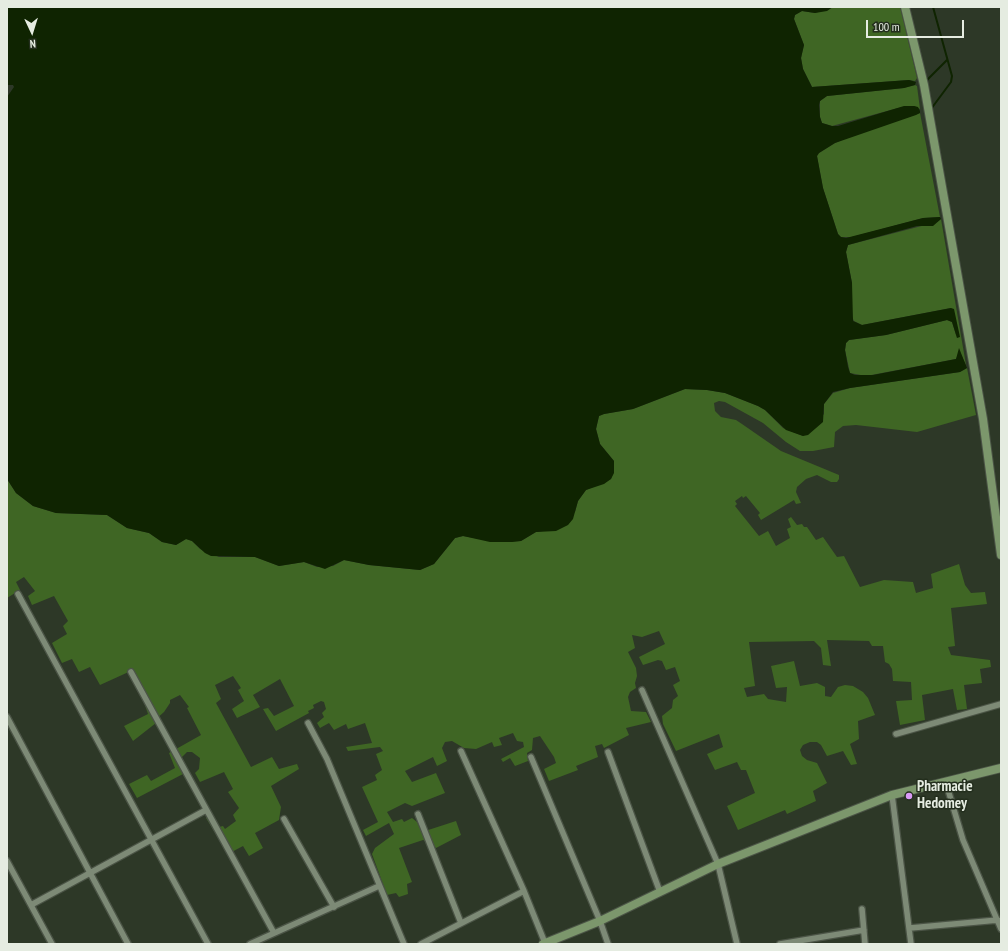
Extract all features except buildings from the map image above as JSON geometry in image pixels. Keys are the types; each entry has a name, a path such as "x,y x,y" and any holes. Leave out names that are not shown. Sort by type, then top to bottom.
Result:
{"street":[{"path":"905,7 924,84 981,411 1001,555"},
{"path":"18,594 208,944"},
{"path":"131,672 274,933"},
{"path":"642,690 718,864 737,944"},
{"path":"896,734 1001,704"},
{"path":"7,717 9,728 128,944"},
{"path":"308,723 327,759 404,944"},
{"path":"462,751 524,891 544,943 600,921 718,864 892,795 946,783 1001,768"},
{"path":"608,752 660,892"},
{"path":"532,757 600,921 608,944"},
{"path":"946,783 963,840 1001,929"},
{"path":"892,795 911,944"},
{"path":"31,905 206,810"},
{"path":"418,814 461,923"},
{"path":"284,818 334,907"},
{"path":"7,861 52,944"},
{"path":"250,944 379,886"},
{"path":"421,944 524,891"},
{"path":"862,909 865,944"},
{"path":"910,928 998,920"},
{"path":"780,944 864,930"}],"green space":[{"path":"833,7 900,7 917,78 915,81 909,80 812,87 803,69 801,58 804,45 794,19 795,15 802,11 815,13"},
{"path":"915,85 917,86 920,109 914,106 898,108 832,126 822,123 820,117 820,101 827,96 904,88"},
{"path":"920,113 940,217 923,218 852,237 841,237 838,234 823,188 817,156 819,153 835,143 853,135"},
{"path":"941,219 966,365 962,357 957,357 956,359 866,376 850,373 845,350 846,343 849,340 886,335 947,320 952,322 957,338 951,308 862,325 854,321 852,317 852,283 846,252 848,245 937,222"},
{"path":"967,368 976,415 917,432 856,425 843,426 835,432 834,447 813,451 800,451 786,442 763,423 725,402 719,401 714,403 715,411 721,417 736,420 781,451 839,475 837,482 831,482 817,475 806,479 797,487 796,492 801,503 796,504 794,500 761,520 758,515 760,513 746,496 743,498 742,496 735,501 737,504 735,506 759,536 768,531 776,546 790,538 787,529 791,527 788,519 791,517 797,525 802,524 804,527 807,527 816,540 823,537 837,557 844,556 860,587 884,580 913,582 916,593 933,588 931,574 959,564 965,585 971,593 985,592 987,604 951,608 955,646 948,647 951,655 990,660 991,667 980,669 982,683 964,685 967,709 957,710 953,689 922,695 925,720 900,725 896,701 912,700 911,682 893,681 892,669 889,664 885,662 883,646 872,646 869,641 827,640 831,666 823,665 821,648 814,641 749,642 755,686 744,688 747,697 764,694 768,699 786,702 787,687 776,688 771,666 794,661 800,686 817,683 825,687 825,696 831,697 838,687 845,685 853,686 863,692 868,698 875,715 858,721 859,739 850,744 857,764 851,765 843,751 827,756 821,745 817,742 810,742 803,745 800,750 802,756 807,760 817,763 827,783 813,791 816,801 787,814 785,810 738,830 727,806 755,793 746,770 741,770 737,762 715,770 707,754 723,747 719,734 676,751 663,724 662,716 672,708 673,700 678,696 673,685 680,681 675,667 666,670 662,661 658,660 643,665 639,657 665,644 659,631 642,637 632,635 635,648 628,652 636,668 637,676 635,683 636,688 630,692 628,697 631,711 646,712 651,722 626,728 629,735 604,748 602,744 595,746 598,757 576,766 578,770 549,781 544,769 556,763 554,757 540,736 533,738 532,750 527,753 528,761 515,766 510,758 503,762 501,759 524,747 523,742 517,741 513,733 499,738 502,745 494,747 492,742 476,749 464,748 452,741 445,742 442,748 447,761 437,766 433,757 405,771 412,782 436,773 445,793 412,806 405,803 387,812 393,822 402,819 404,822 412,818 417,822 422,832 456,821 461,835 436,848 431,843 423,840 399,848 412,882 407,884 408,894 399,897 396,893 387,895 372,854 375,848 394,834 389,823 366,836 363,830 378,822 362,787 377,780 375,775 382,770 376,754 383,751 380,747 348,751 346,747 372,743 365,723 348,729 346,724 334,730 329,723 320,728 317,723 324,717 322,713 326,709 324,702 321,701 313,705 314,708 308,711 309,713 276,731 263,709 268,708 274,716 294,706 280,679 253,695 260,707 237,718 232,709 244,701 238,690 241,688 233,676 215,685 221,699 216,703 251,767 272,757 279,769 297,764 299,769 271,786 281,807 279,820 255,833 263,848 249,856 243,846 228,854 206,818 211,815 219,827 223,826 225,829 236,821 233,815 239,808 228,792 233,789 224,772 200,782 195,773 199,769 200,758 192,752 187,752 177,762 183,774 137,798 129,784 147,775 151,781 175,768 169,753 201,735 187,708 189,707 180,695 170,700 170,703 164,712 155,720 156,723 133,741 124,726 148,714 133,670 100,685 90,667 79,672 72,659 62,663 52,643 67,634 63,626 68,621 54,596 32,605 28,596 35,591 24,577 16,582 20,590 7,598 7,479 16,493 33,506 56,513 107,515 127,528 149,533 162,542 176,545 186,539 192,541 200,549 219,557 255,557 279,566 304,562 317,567 333,566 344,560 369,565 420,570 434,564 455,538 463,536 498,542 521,541 536,532 543,531 575,512 578,501 586,490 611,479 614,461 600,444 596,429 599,416 604,414 633,409 685,389 707,390 725,393 758,406 765,410 783,428 803,436 824,414 824,404 833,393 850,388 960,372"}],"shaded area":[{"path":"7,7 833,7 827,11 815,13 802,11 795,15 794,19 804,45 801,58 803,69 812,87 909,80 916,82 915,85 904,88 827,96 820,101 819,105 822,123 838,126 904,106 918,107 920,111 920,113 916,115 835,143 819,153 817,156 823,188 838,234 841,237 846,238 923,218 940,217 941,219 933,226 917,226 848,245 846,252 852,283 853,321 862,325 951,308 954,309 960,337 957,338 952,322 947,320 886,335 849,340 846,343 845,350 850,373 855,375 873,375 956,359 959,348 967,368 960,372 850,388 833,392 824,404 823,422 808,435 803,436 786,430 765,410 758,406 725,393 707,390 685,389 633,409 604,414 599,416 596,429 600,444 614,461 614,473 611,479 604,484 586,490 578,501 573,519 568,525 556,531 536,532 521,541 490,542 463,536 455,538 434,564 420,570 369,565 344,560 325,569 304,562 279,566 255,557 211,556 205,553 192,541 186,539 176,545 162,542 149,533 127,528 107,515 56,513 33,506 16,493 7,479 7,97 14,87 13,85 7,85"}],"waterway":[{"path":"931,109 951,82 952,76 933,7"},
{"path":"927,80 947,60"}],"place":[{"name":"Pharmacie Hedomey","path":"909,796"}]}
